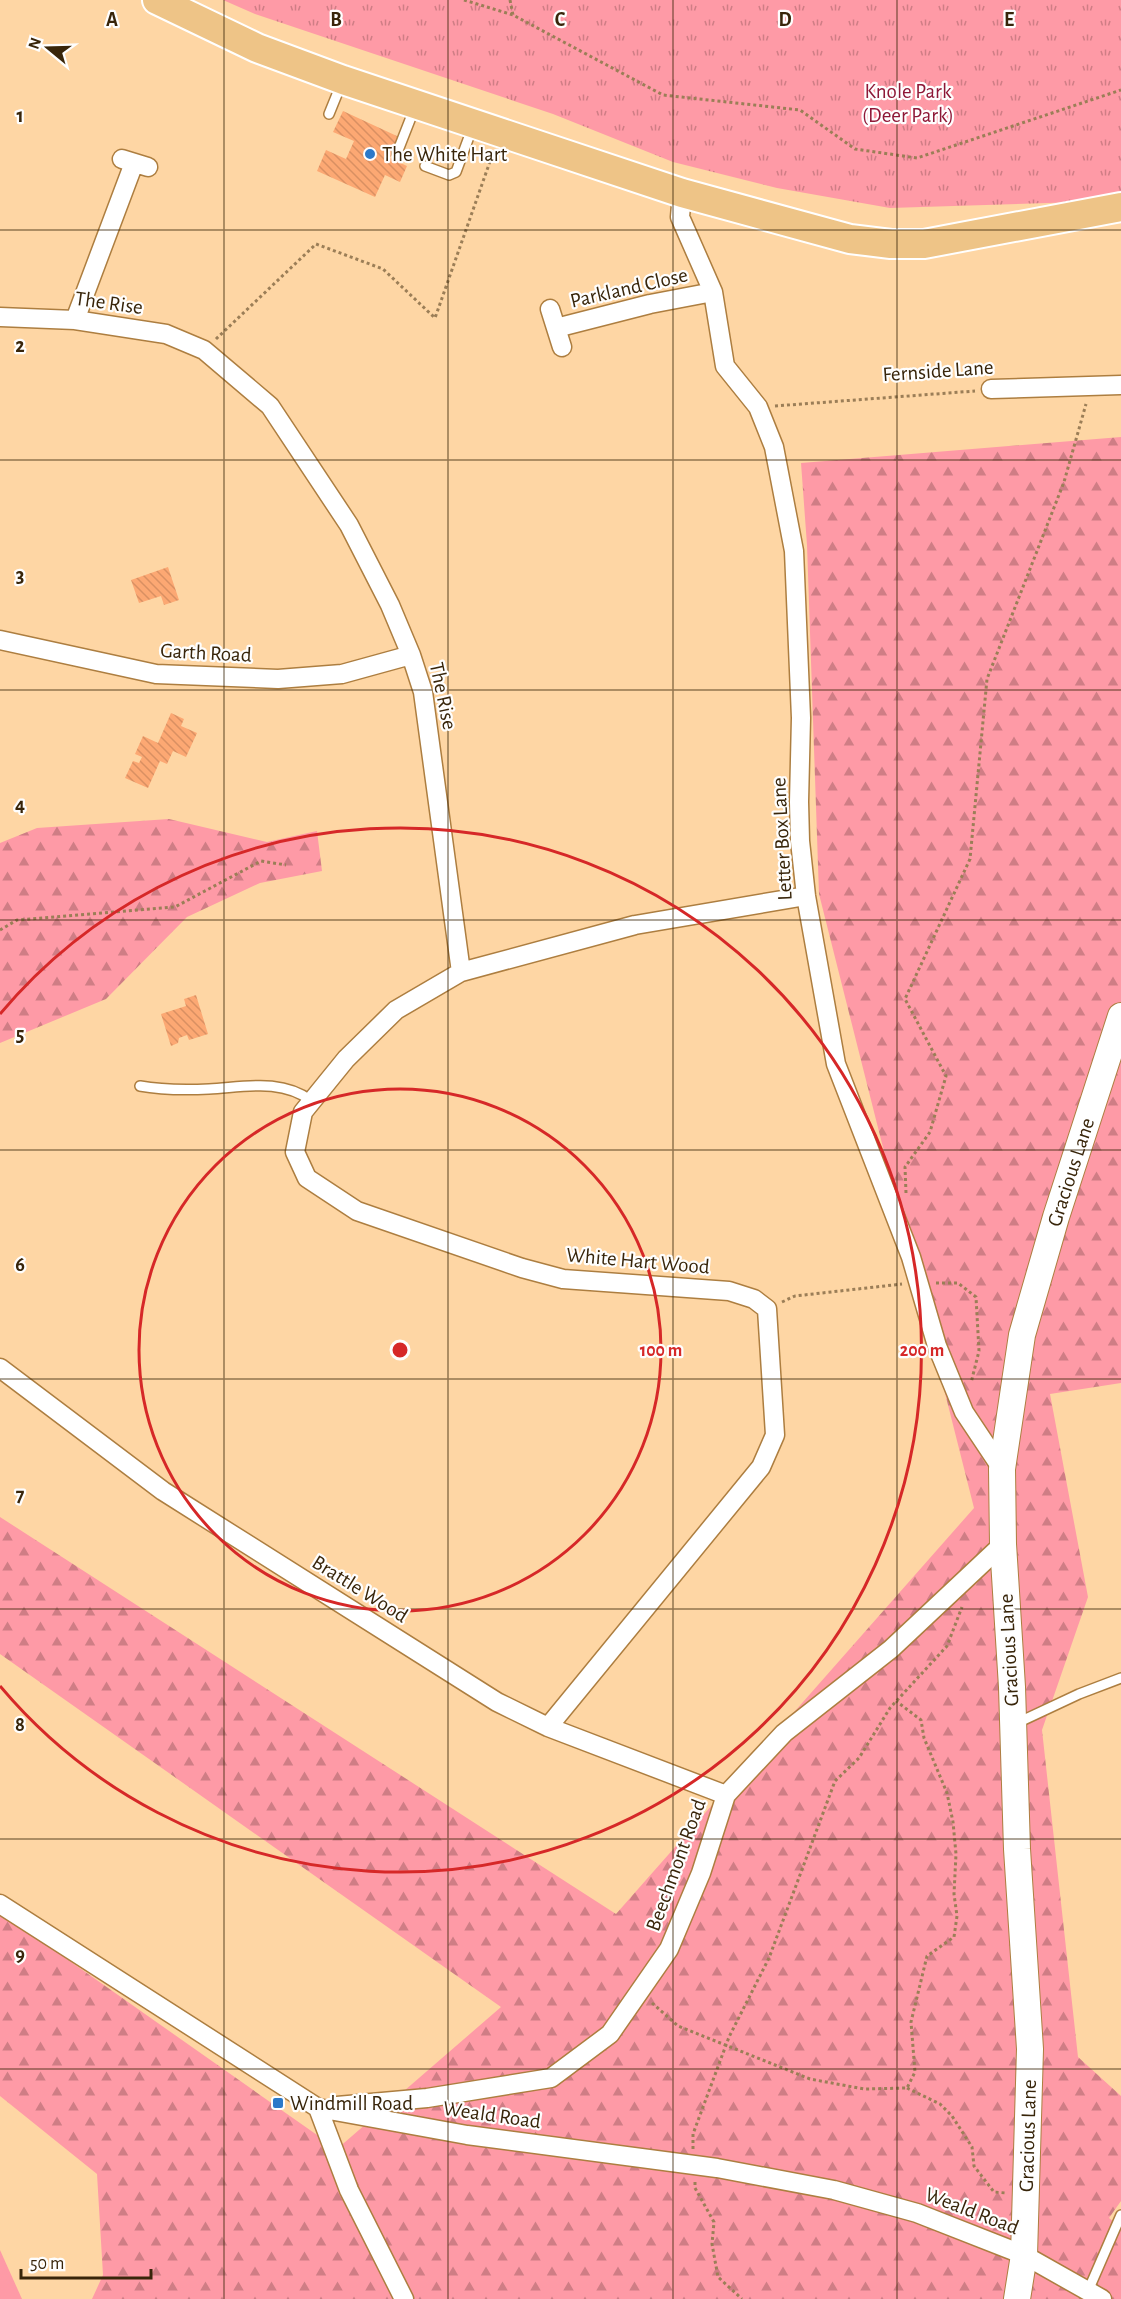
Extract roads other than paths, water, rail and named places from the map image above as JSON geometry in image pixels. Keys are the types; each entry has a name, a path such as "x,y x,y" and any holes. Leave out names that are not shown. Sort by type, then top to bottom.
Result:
{"main road":[{"path":"157,0 257,48 343,80 682,193 850,239 891,244 924,244 1121,207"}],"street":[{"path":"75,320 135,163"},
{"name":"Letter Box Lane","path":"682,193 680,217 713,292 725,366 758,407 774,447 794,551 801,718 799,812 806,896 836,1064 911,1257 937,1346 964,1412 1002,1469"},
{"name":"Parkland Close","path":"556,328 650,304 713,292"},
{"name":"Parkland Close","path":"550,309 562,347"},
{"name":"The Rise","path":"0,317 75,320 166,334 204,351 270,406 349,525 390,605 411,655 423,692 461,972"},
{"name":"Fernside Lane","path":"992,389 1121,385"},
{"name":"Garth Road","path":"0,640 156,674 278,679 342,674 411,655"},
{"path":"461,972 635,925 806,896"},
{"name":"White Hart Wood","path":"461,972 396,1010 346,1059 303,1112 295,1152 307,1178 357,1211 522,1268 563,1279 729,1292 754,1299 767,1309 775,1436 761,1467 548,1727"},
{"name":"Gracious Lane","path":"1017,2299 1024,2255 1030,2049 1017,1849 1003,1544 1002,1469 1022,1335 1056,1217 1121,1016"},
{"name":"Brattle Wood","path":"0,1368 163,1491 497,1701 548,1727 726,1795"},
{"name":"Beechmont Road","path":"318,2108 427,2098 551,2078 610,2034 669,1949 701,1873 726,1795 784,1733 891,1649 1003,1544"},
{"name":"Weald Road","path":"0,1904 318,2108 467,2135 694,2165 845,2193 917,2213 1024,2255 1095,2295"},
{"path":"318,2108 349,2190 404,2299"}],"lane":[{"path":"329,114 343,80"},
{"path":"396,153 416,104"},
{"path":"425,166 449,175 456,172 487,128"},
{"path":"140,1086 159,1089 207,1089 253,1084 273,1086 304,1095 312,1101"},
{"path":"1013,1725 1079,1694 1121,1678"},
{"path":"1095,2295 1121,2215"}],"place":[{"name":"The White Hart","path":"370,154"},
{"name":"Windmill Road","path":"278,2103"}],"park label":[{"name":"Knole Park (Deer Park)","path":"908,103"}]}
